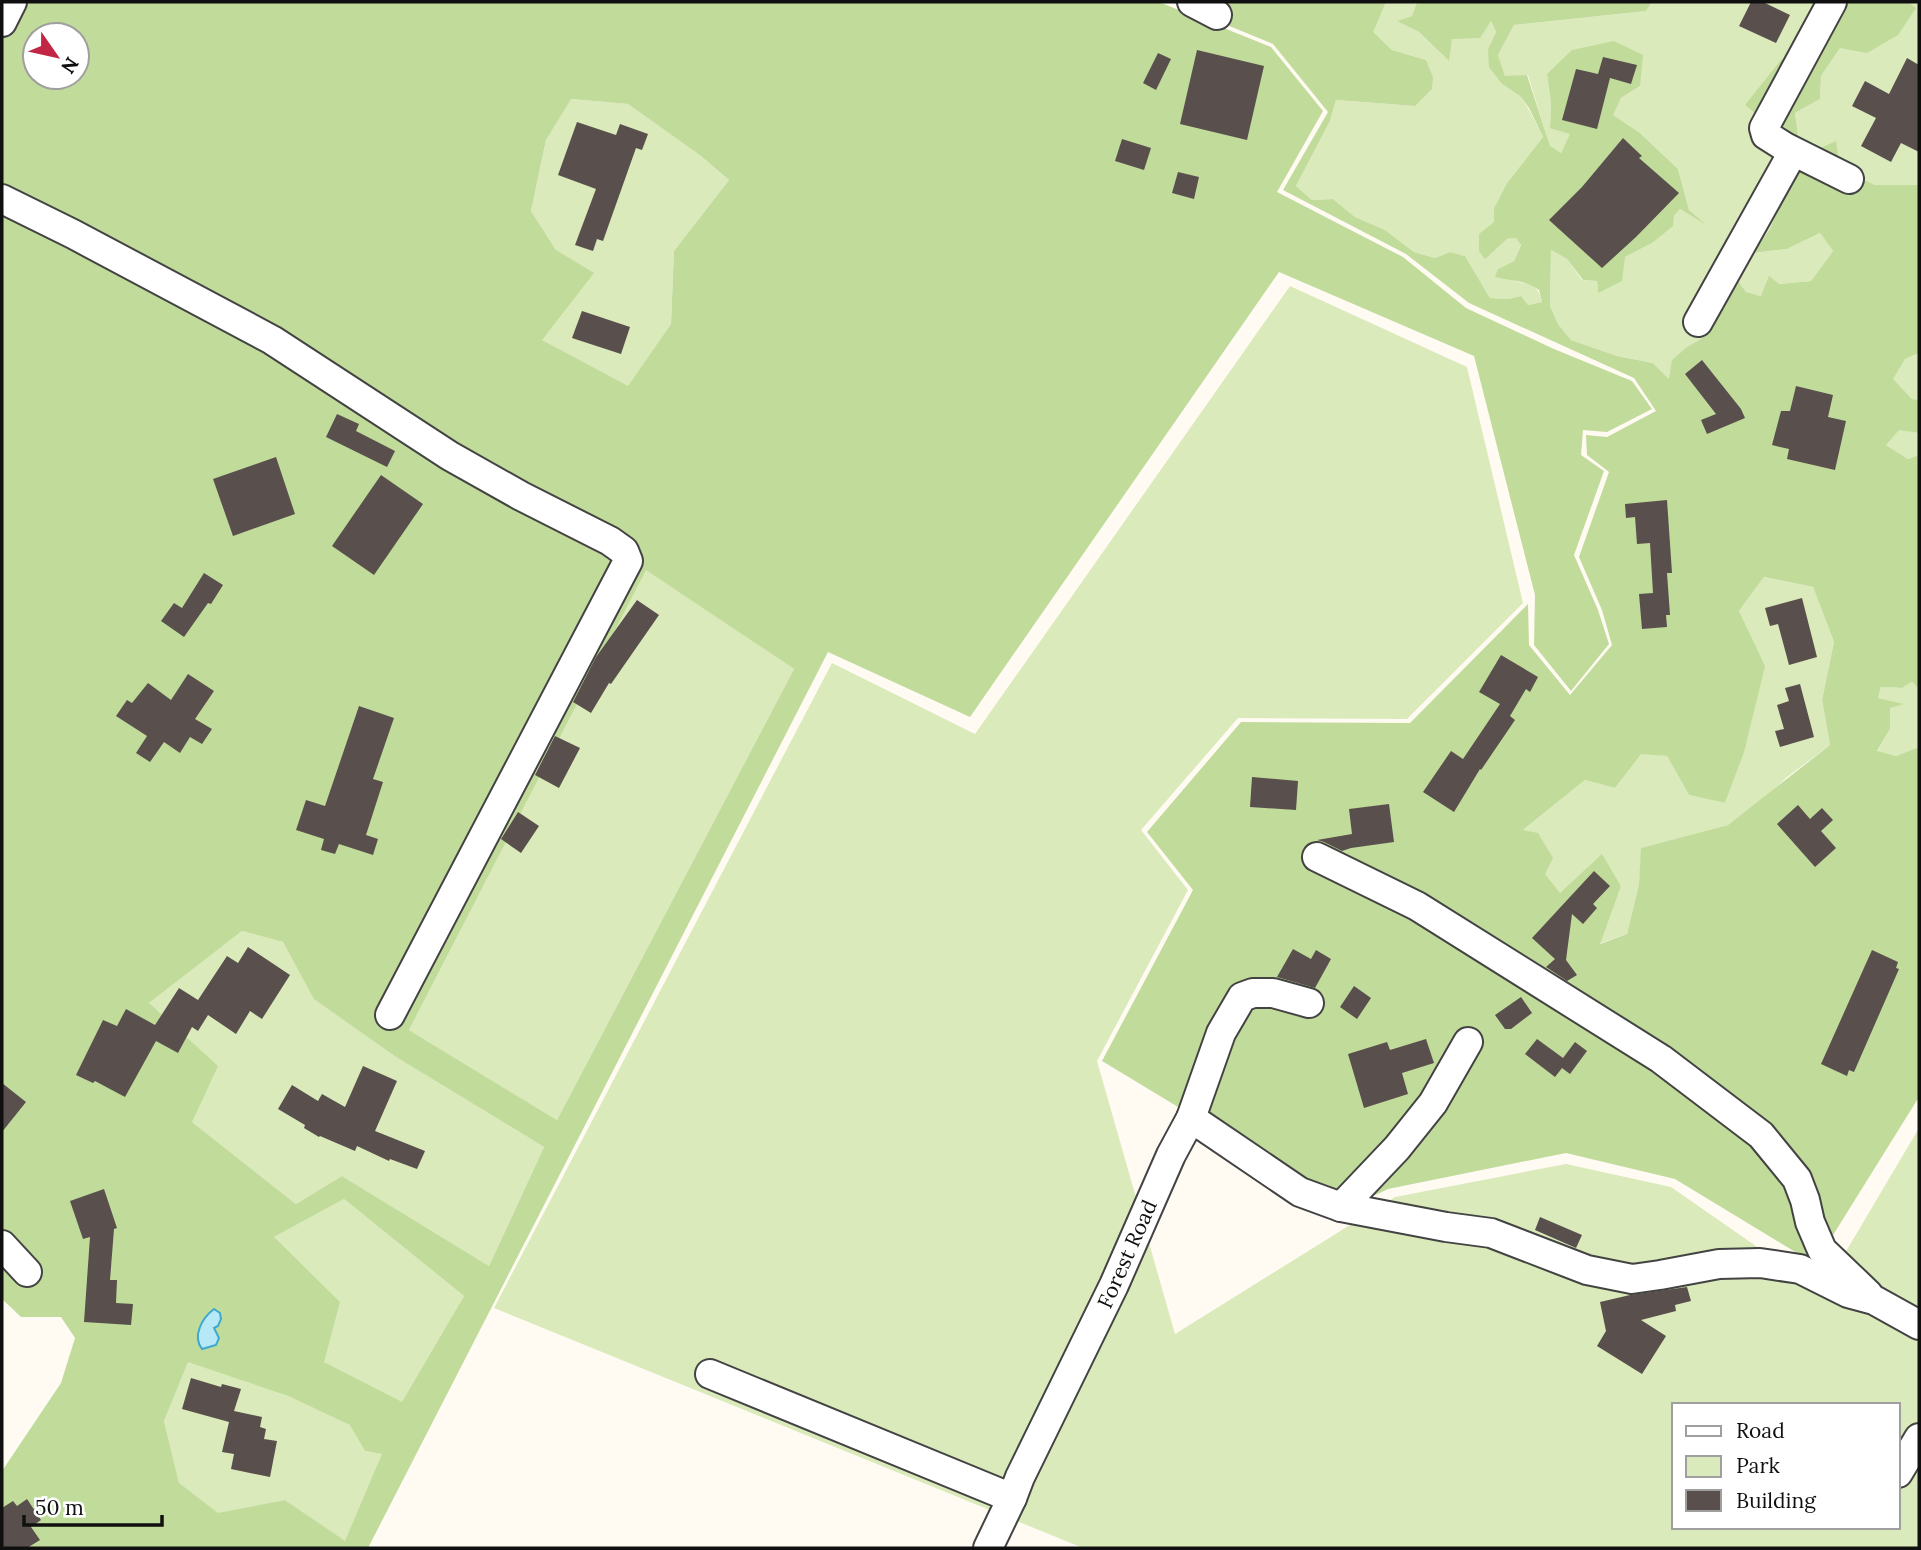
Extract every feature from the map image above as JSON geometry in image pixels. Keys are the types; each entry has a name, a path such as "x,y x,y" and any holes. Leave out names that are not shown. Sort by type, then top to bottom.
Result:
{"street":[{"path":"2,22 12,2"},
{"path":"1832,2 1764,128 1766,135 1793,152 1849,179"},
{"path":"1698,322 1793,152"},
{"path":"2,200 73,234 272,340 450,456 624,551 628,561 390,1015"},
{"path":"1317,857 1429,913 1661,1059 1761,1135 1797,1179 1822,1251 1874,1300"},
{"name":"Forest Road","path":"988,1548 1114,1285 1171,1155 1191,1118 1221,1033 1242,998 1253,993 1273,993 1309,1003"},
{"path":"1341,1207 1397,1148 1433,1103 1468,1042"},
{"path":"1191,1118 1300,1192 1341,1207 1491,1233 1587,1270 1632,1279 1719,1264 1760,1263 1800,1269 1848,1293 1874,1300 1919,1325"},
{"path":"2,1245 27,1272"},
{"path":"710,1374 1012,1498"},
{"path":"1900,1470 1919,1438"}],"green space":[{"path":"2,2 1159,2 1271,47 1323,111 1277,192 1403,257 1466,308 1554,349 1632,381 1652,409 1607,432 1583,430 1581,455 1604,471 1574,555 1598,610 1609,644 1571,691 1534,645 1535,595 1474,356 1279,272 970,717 828,652 368,1548 2,1548 2,1471 61,1383 75,1338 61,1317 21,1317 2,1299","holes":["571,99 628,104 701,156 729,180 674,251 671,324 628,386 542,340 594,273 556,250 531,211 546,140","646,570 794,669 557,1120 409,1030","242,931 283,942 314,999 396,1057 544,1147 489,1266 342,1176 296,1204 192,1122 218,1066 149,1003","344,1199 464,1296 402,1402 324,1362 340,1302 274,1237","188,1362 288,1396 350,1425 365,1451 382,1454 345,1541 285,1500 218,1513 179,1483 164,1421"]},
{"path":"1171,2 1386,2 1373,32 1392,50 1426,60 1433,77 1432,89 1415,106 1336,100 1330,121 1296,186 1312,200 1333,199 1355,217 1385,230 1414,252 1435,258 1450,252 1465,256 1490,298 1508,299 1521,296 1528,305 1542,302 1539,290 1523,283 1495,277 1498,269 1514,261 1521,245 1516,238 1507,239 1485,259 1479,251 1479,234 1494,222 1494,208 1507,183 1543,137 1520,96 1502,84 1489,67 1488,49 1496,32 1491,21 1480,38 1452,39 1449,61 1419,32 1397,21 1412,16 1417,2 1652,2 1646,11 1514,25 1498,55 1505,76 1527,75 1550,146 1561,153 1570,134 1550,128 1551,103 1547,74 1572,50 1614,41 1643,55 1640,86 1621,98 1613,115 1640,133 1678,169 1689,210 1706,225 1680,209 1674,216 1673,226 1652,243 1625,257 1622,281 1598,293 1597,281 1583,280 1567,259 1551,250 1550,306 1558,324 1571,340 1617,356 1653,363 1669,379 1672,360 1687,347 1708,335 1702,329 1706,313 1725,308 1711,293 1736,279 1746,292 1761,296 1769,276 1779,284 1811,281 1833,251 1820,233 1787,249 1753,253 1770,229 1781,200 1782,136 1745,105 1781,60 1832,30 1846,2 1908,2 1916,8 1898,35 1867,53 1840,48 1821,76 1820,99 1795,113 1801,157 1836,141 1840,168 1875,185 1919,185 1919,353 1905,359 1893,379 1912,399 1919,400 1919,433 1899,430 1886,445 1908,459 1919,455 1919,689 1912,682 1902,688 1881,687 1878,698 1904,704 1890,708 1890,729 1877,751 1896,756 1919,747 1919,1097 1815,1264 1675,1179 1566,1153 1388,1189 1361,1202 1304,1183 1102,1061 1193,890 1147,832 1241,722 1410,723 1528,604 1529,645 1570,695 1612,645 1602,610 1579,557 1609,472 1587,455 1586,435 1607,437 1656,411 1634,378 1469,303 1406,254 1283,190 1328,112 1273,44","holes":["1764,577 1813,587 1834,642 1822,700 1830,745 1728,825 1641,848 1639,884 1627,934 1600,944 1621,886 1602,854 1560,893 1545,874 1553,858 1538,833 1523,830 1585,780 1615,788 1641,754 1667,756 1689,795 1725,803 1744,753 1765,666 1739,611"]},
{"path":"1386,2 1417,2 1412,16 1398,21 1419,32 1448,60 1452,39 1491,21 1496,32 1488,49 1502,84 1520,96 1543,137 1507,183 1494,208 1494,222 1485,258 1507,239 1516,238 1521,244 1514,261 1498,269 1515,281 1534,287 1542,302 1528,305 1521,296 1508,299 1490,298 1465,256 1450,252 1435,258 1414,252 1385,230 1355,217 1333,199 1312,200 1296,186 1330,121 1336,100 1415,106 1426,60 1392,50 1372,32"},
{"path":"1652,2 1846,2 1832,30 1745,105 1782,135 1781,200 1770,229 1754,253 1787,249 1820,233 1833,251 1811,281 1779,284 1761,296 1746,292 1711,294 1725,308 1709,335 1687,347 1670,380 1653,363 1617,356 1571,340 1558,324 1550,306 1551,250 1567,259 1582,280 1597,281 1598,293 1625,257 1652,243 1680,209 1701,222 1689,210 1678,169 1640,133 1612,115 1621,98 1640,86 1547,74 1551,103 1550,127 1571,133 1561,153 1550,147 1528,75 1505,77 1498,55 1514,25 1646,11"},
{"path":"1908,2 1919,2 1919,185 1875,185 1839,168 1801,158 1795,113 1820,99 1821,76 1840,48 1915,8"},
{"path":"570,99 628,104 701,156 729,180 674,251 671,324 628,387 542,340 556,250 531,211 546,140"},
{"path":"1290,286 1467,367 1523,603 1407,719 1238,718 1141,830 1188,890 1097,1061 1175,1334 1395,1197 1566,1164 1671,1187 1822,1292 1919,1128 1919,1548 1083,1548 494,1308 832,663 975,734"},
{"path":"1919,353 1919,400 1912,399 1892,379 1905,359"},
{"path":"1898,429 1919,433 1919,455 1908,459 1886,445"},
{"path":"646,569 794,669 557,1120 409,1030"},
{"path":"1764,577 1813,587 1834,642 1822,700 1830,745 1728,825 1642,848 1639,884 1627,934 1598,944 1621,886 1602,855 1560,894 1544,873 1522,831 1585,780 1615,788 1641,753 1667,756 1689,795 1725,803 1744,753 1764,666 1739,611"},
{"path":"1912,682 1919,689 1919,747 1896,756 1877,752 1890,729 1890,708 1902,704 1878,698 1881,687 1902,688"},
{"path":"242,931 283,942 315,999 396,1057 544,1147 489,1266 342,1176 296,1204 192,1122 149,1003"},
{"path":"344,1199 464,1296 402,1403 323,1362 274,1237"},
{"path":"188,1361 288,1396 351,1425 365,1451 383,1454 345,1542 285,1500 218,1514 179,1484 164,1421"}],"water":[{"path":"214,1309 220,1313 221,1319 214,1328 219,1338 216,1345 202,1349 198,1333 206,1317"}],"building":[{"path":"1751,2 1763,2 1790,15 1776,43 1739,26"},
{"path":"1197,50 1264,66 1247,140 1180,124"},
{"path":"1158,53 1171,59 1156,90 1143,83"},
{"path":"1603,57 1637,65 1631,84 1610,78 1597,129 1562,120 1576,69 1598,74"},
{"path":"1907,58 1919,65 1919,152 1901,143 1891,162 1861,146 1876,118 1852,106 1865,81 1889,94"},
{"path":"577,122 616,135 620,124 648,134 642,150 636,148 603,241 597,239 593,251 575,245 596,189 558,175"},
{"path":"1623,138 1642,156 1639,158 1679,193 1602,268 1549,220 1582,187"},
{"path":"1122,139 1151,148 1144,170 1115,161"},
{"path":"1178,172 1199,177 1194,199 1172,193"},
{"path":"582,311 630,327 621,354 572,338"},
{"path":"1702,360 1741,409 1745,418 1707,434 1701,420 1716,414 1685,374"},
{"path":"1796,386 1833,395 1828,417 1846,421 1835,470 1787,459 1789,449 1772,445 1781,411 1790,411"},
{"path":"337,414 359,424 356,431 395,451 387,467 326,437"},
{"path":"276,457 295,514 233,536 213,479"},
{"path":"381,475 423,504 374,575 332,546"},
{"path":"1667,500 1672,573 1667,573 1670,615 1666,615 1667,627 1642,629 1639,594 1653,593 1650,543 1637,544 1635,517 1626,518 1625,504"},
{"path":"204,573 223,585 184,637 161,621 174,603 182,608"},
{"path":"1802,598 1817,657 1789,665 1778,624 1770,626 1765,608"},
{"path":"637,600 659,615 611,684 609,683 591,713 573,702 596,657"},
{"path":"1501,655 1538,677 1530,692 1526,689 1510,716 1515,720 1454,812 1423,792 1451,751 1463,759 1500,704 1479,692"},
{"path":"188,674 214,691 195,719 212,729 202,744 190,737 180,753 164,742 150,762 136,753 147,736 116,716 127,700 132,703 148,683 171,700"},
{"path":"1800,684 1814,737 1780,747 1775,731 1784,729 1777,705 1789,701 1785,688"},
{"path":"359,706 394,718 373,779 383,782 366,835 378,839 373,855 339,844 335,854 321,850 324,839 296,830 306,800 325,806"},
{"path":"555,736 580,748 559,788 535,775"},
{"path":"1252,777 1298,781 1296,810 1250,807"},
{"path":"1389,804 1394,842 1342,851 1317,840 1352,834 1349,809"},
{"path":"1798,805 1810,819 1822,808 1833,820 1821,831 1836,848 1815,867 1777,824"},
{"path":"518,812 539,826 521,853 501,839"},
{"path":"1594,871 1610,886 1593,904 1597,908 1583,924 1572,914 1566,960 1577,975 1567,981 1546,967 1555,959 1532,938"},
{"path":"248,947 290,975 262,1019 250,1011 236,1034 208,1015 198,1031 192,1027 178,1053 156,1041 125,1097 95,1081 93,1083 76,1075 103,1020 117,1026 126,1009 155,1025 179,988 198,1000 227,956 238,963"},
{"path":"1293,949 1311,959 1316,950 1331,959 1315,988 1277,977"},
{"path":"1872,950 1898,962 1896,968 1899,969 1854,1072 1849,1070 1847,1076 1821,1064"},
{"path":"1354,986 1371,998 1357,1019 1340,1007"},
{"path":"1521,997 1532,1013 1511,1029 1505,1029 1495,1015"},
{"path":"1426,1039 1434,1063 1402,1073 1408,1094 1364,1108 1348,1054 1387,1042 1390,1050"},
{"path":"1537,1039 1563,1058 1575,1042 1587,1051 1570,1074 1562,1068 1555,1077 1525,1054"},
{"path":"363,1066 397,1081 375,1131 425,1151 417,1169 390,1159 389,1161 357,1146 355,1151 319,1137 278,1109 292,1085 318,1101 322,1094 345,1107"},
{"path":"2,1083 26,1102 2,1132"},
{"path":"104,1189 117,1228 114,1229 110,1280 117,1280 116,1303 133,1304 131,1325 84,1322 90,1237 83,1239 70,1201"},
{"path":"1540,1217 1582,1235 1576,1248 1535,1230"},
{"path":"1687,1287 1691,1301 1675,1305 1676,1311 1641,1320 1666,1336 1642,1374 1597,1346 1606,1331 1600,1302"},
{"path":"191,1378 221,1387 222,1384 241,1389 234,1411 262,1417 260,1427 266,1429 264,1439 277,1441 270,1477 231,1469 234,1454 222,1452 229,1422 182,1409"},
{"path":"27,1499 41,1520 31,1527 40,1540 27,1548 2,1548 2,1508 13,1501 17,1506"}]}
